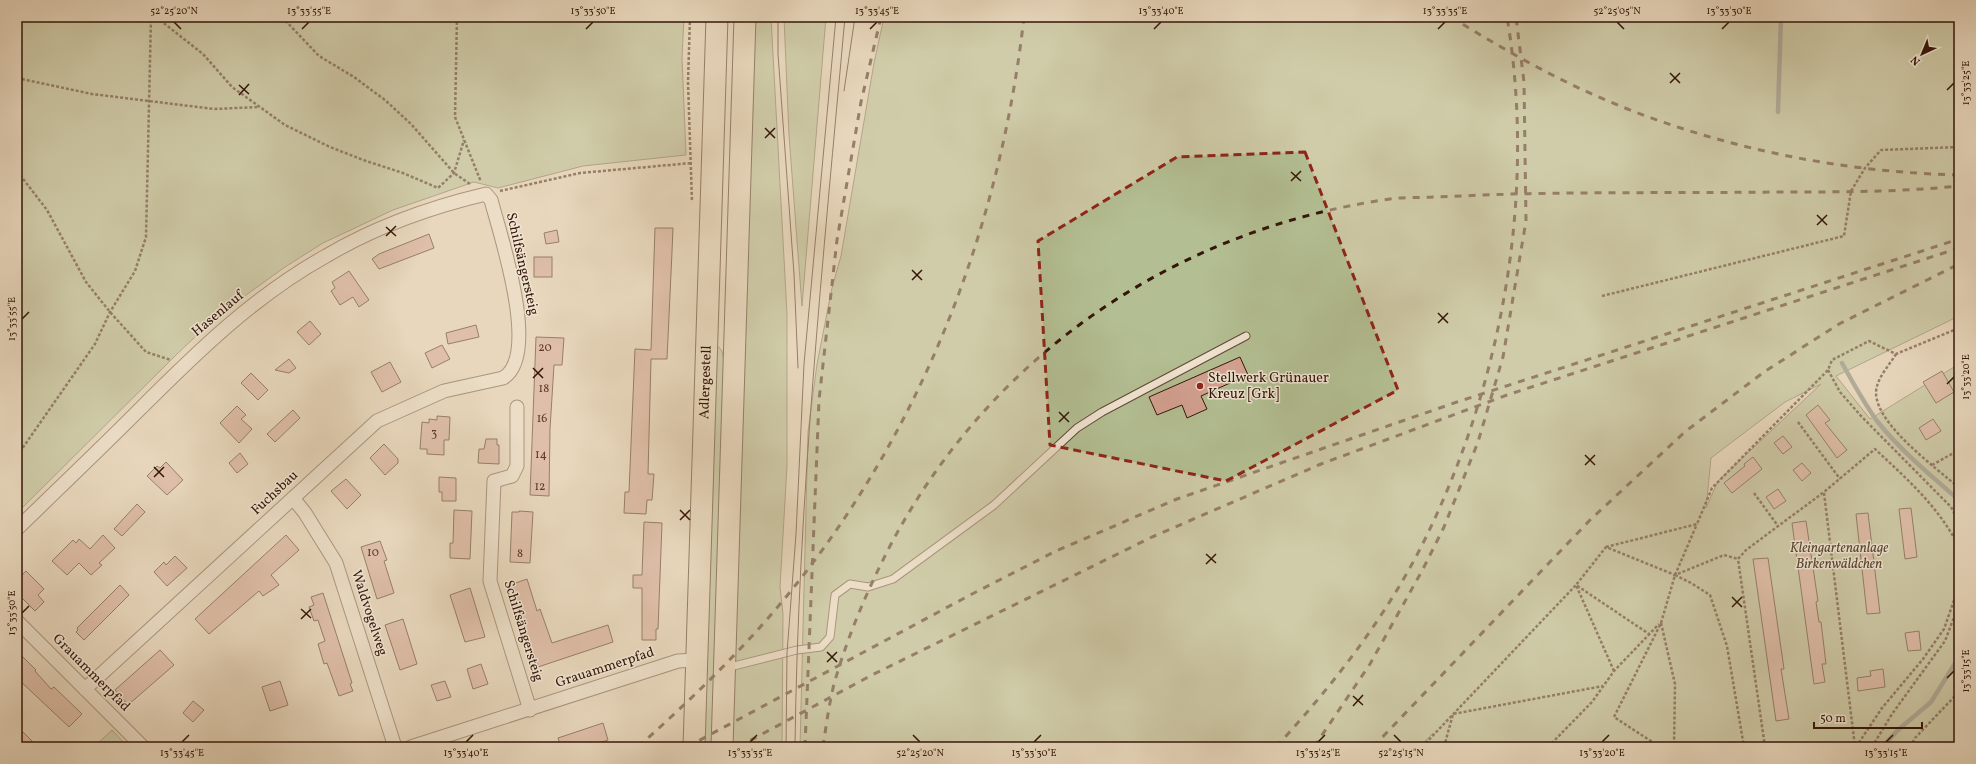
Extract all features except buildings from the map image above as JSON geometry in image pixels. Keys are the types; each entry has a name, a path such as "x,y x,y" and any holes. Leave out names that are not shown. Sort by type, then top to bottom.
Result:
{"main road":[{"name":"Adlergestell","path":"694,747 716,17"},
{"name":"Adlergestell","path":"722,747 746,17"},
{"path":"710,232 738,234"}],"street":[{"name":"Hasenlauf","path":"17,530 191,358 239,316 287,280 326,255 389,225 439,207 486,194"},
{"name":"Schilfsängersteig","path":"486,194 491,200 516,299 520,332 513,367"},
{"name":"Fuchsbau","path":"85,689 377,421 444,391 503,378 509,375 513,367"},
{"name":"Schilfsängersteig","path":"517,407 516,466 512,476 494,481 490,581 530,710"},
{"name":"Waldvogelweg","path":"293,498 305,512 336,563 395,747"},
{"name":"Grauammerpfad","path":"17,621 143,747"},
{"name":"Grauammerpfad","path":"411,747 530,710 678,661 696,660"}],"lane":[{"path":"725,668 797,650 821,647 830,638 835,595 850,584 868,587 893,579 994,505 1077,428 1102,412 1246,336"}],"path":[{"path":"17,456 94,344 110,312 135,271 146,237 151,17"},
{"path":"156,17 203,54 232,87 285,125 330,147 366,161 403,172 438,188 454,173 464,140"},
{"path":"282,17 319,56 354,77 385,100 411,124 454,173 486,194 580,173 692,163"},
{"path":"457,17 455,117 486,194"},
{"path":"690,17 688,82 692,163 692,203"},
{"path":"17,78 92,94 214,109 260,107"},
{"path":"1602,296 1844,236 1851,191 1866,168 1881,150 1959,147"},
{"path":"17,171 47,210 86,282 110,312 146,352 171,360 191,358"},
{"path":"1959,328 1896,354 1877,386 1877,405 1896,431 1959,488"},
{"path":"1660,747 1614,716 1661,622 1675,575 1712,488 1828,370 1832,360 1869,341 1896,354"},
{"path":"1828,370 1840,392 1860,416 1951,507 1959,522"},
{"path":"1798,422 1840,478"},
{"path":"1765,747 1738,559 1746,550 1824,492 1875,449 1924,495 1950,529 1959,547"},
{"path":"1932,465 1959,450"},
{"path":"1824,492 1855,747"},
{"path":"1754,493 1778,526"},
{"path":"1422,747 1576,585 1606,547 1697,524"},
{"path":"1606,547 1675,575 1710,595 1727,646 1744,747"},
{"path":"1675,575 1724,555 1738,559"},
{"path":"1576,585 1649,634"},
{"path":"1576,585 1614,671"},
{"path":"1855,747 1882,708 1923,659 1944,629 1959,586"},
{"path":"1872,747 1892,714 1945,641 1959,604"},
{"path":"1548,747 1592,702 1614,671 1661,622"},
{"path":"1661,622 1675,684 1674,747"},
{"path":"1453,714 1603,686"},
{"path":"1910,747 1915,738 1957,695 1959,688"},
{"path":"1444,747 1453,714"}],"highlighted area":[{"path":"1305,152 1398,390 1226,481 1050,445 1038,241 1177,157"}],"green space":[{"path":"17,17 684,17 682,58 686,155 583,166 498,188 474,182 393,210 323,243 285,267 218,315 17,513"},
{"path":"755,17 771,17 787,314 787,466 780,587 783,614 782,747 731,747"},
{"path":"784,17 826,17 802,306 789,135"},
{"name":"Kleingartenanlage Birkenwäldchen","path":"884,17 1959,17 1959,316 1836,376 1870,419 1959,364 1959,742 1941,747 1420,747 1433,733 1419,747 800,747 808,432 817,364 832,288 841,256 874,63","holes":["1821,384 1718,481 1706,508 1711,458 1785,402"]},
{"path":"717,345 722,351 724,362 712,747 703,747"},
{"path":"112,730 128,747 94,747"}],"waterway":[{"path":"1778,112 1781,17"},
{"path":"1842,363 1868,407 1886,432 1916,462 1959,500"},
{"path":"1882,747 1898,730 1931,702 1959,657"}],"tram line":[{"path":"778,17 778,54 794,274 798,368"},
{"path":"786,747 787,653 796,534 804,364 836,17"},
{"path":"795,747 797,656 806,473 820,290 845,17"},
{"path":"844,91 855,17"}],"railway":[{"path":"805,747 819,400 837,240 861,102 881,17"},
{"path":"638,747 722,668 761,626 798,582 844,520 884,454 920,386 950,316 976,243 997,169 1013,93 1024,17"},
{"path":"1451,17 1515,55 1564,81 1625,108 1671,125 1765,151 1813,161 1910,173 1959,175"},
{"path":"1276,747 1340,672 1360,646 1397,591 1428,533 1454,473 1476,410 1494,346 1507,281 1515,215 1518,148 1515,82 1507,17"},
{"path":"1314,747 1370,664 1423,569 1444,527 1478,442 1503,357 1526,221 1524,82 1516,17"},
{"path":"823,747 834,684 845,648 890,546 932,477 981,415 1036,360 1098,312 1164,271 1236,239 1311,215 1395,198 1545,193 1825,192 1959,186"},
{"path":"687,747 972,594 1056,551 1177,499 1457,402 1959,239"},
{"path":"738,747 872,675 1152,537 1321,464 1507,395 1959,248"},
{"path":"1373,747 1591,519 1686,431 1764,372 1839,324 1959,264"}],"place":[{"name":"Stellwerk Grünauer Kreuz [Grk]","path":"1200,386"}]}
